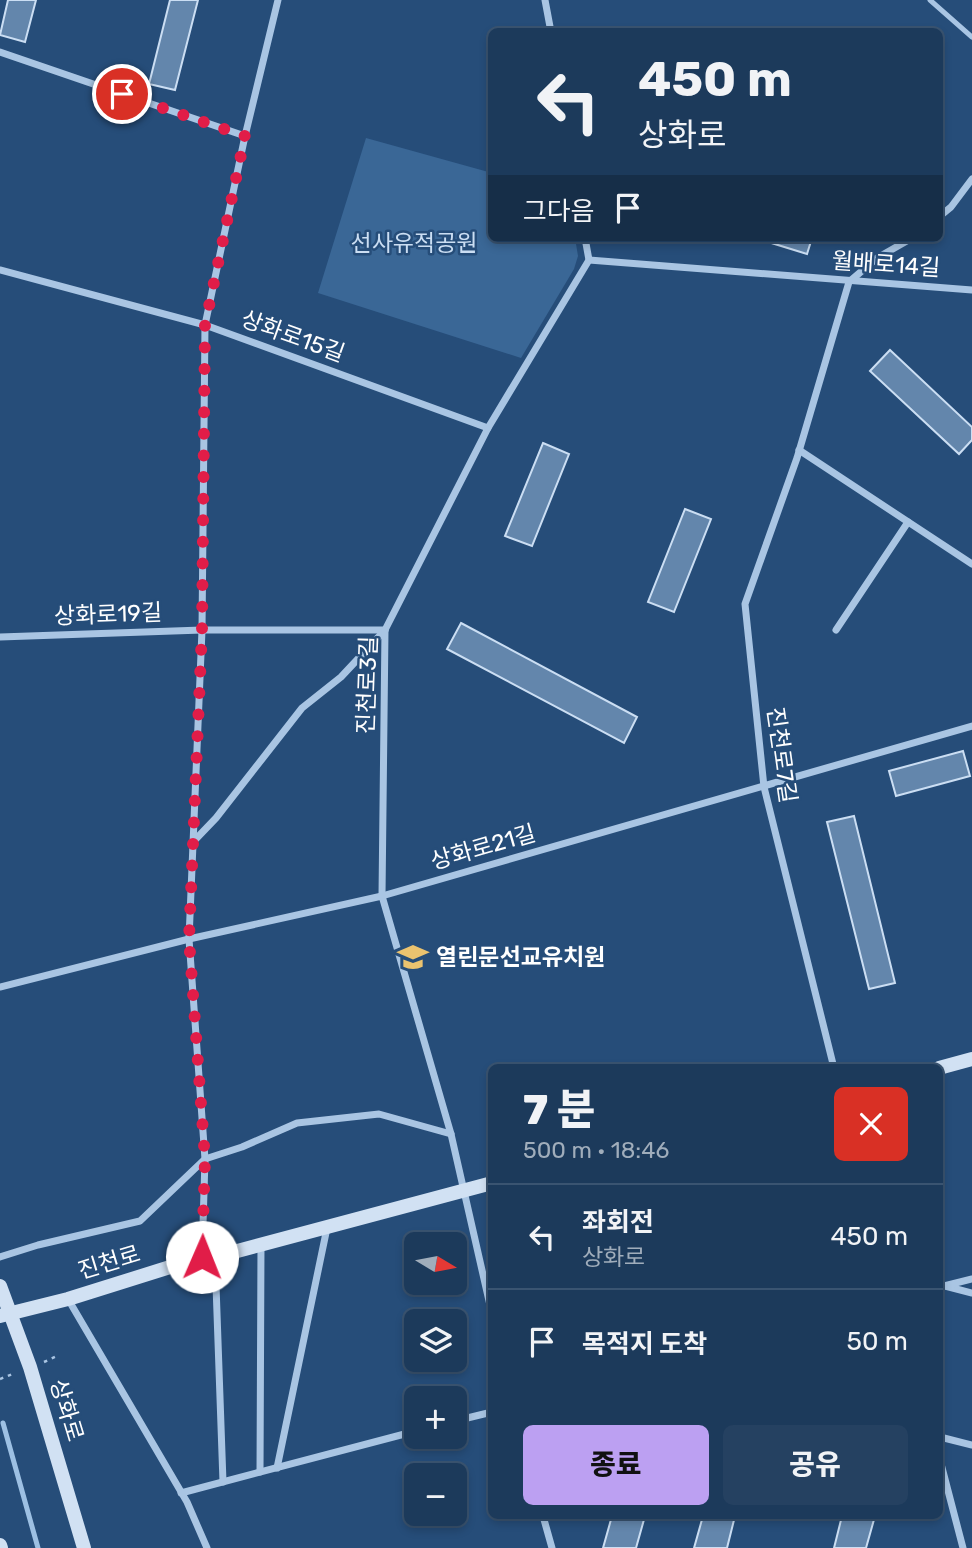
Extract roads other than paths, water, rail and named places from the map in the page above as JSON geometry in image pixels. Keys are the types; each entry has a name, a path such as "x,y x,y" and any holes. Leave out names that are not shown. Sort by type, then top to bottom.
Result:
{"main road":[{"path":"943,1067 972,1059"},
{"name":"진천로","path":"4,1318 209,1257 488,1184"},
{"name":"상화로","path":"0,1286 4,1318 30,1367 84,1548"}],"street":[{"path":"223,1482 205,1159 189,939 202,630 205,325 245,136 278,0"},
{"path":"545,0 550,28"},
{"path":"0,52 245,136"},
{"path":"943,214 972,179"},
{"path":"586,242 589,260"},
{"path":"849,282 877,258 905,242"},
{"name":"월배로14길","path":"589,260 972,290"},
{"name":"진천로3길","path":"488,1296 451,1134 382,896 386,630 488,428 589,260"},
{"name":"상화로15길","path":"0,270 205,325 488,428"},
{"name":"진천로7길","path":"833,1064 764,786 745,604 799,450 849,282"},
{"path":"799,450 972,564"},
{"path":"836,630 908,522"},
{"name":"상화로19길","path":"0,637 202,630 386,630"},
{"path":"193,842 216,818 302,708 341,677 386,630"},
{"name":"상화로21길","path":"0,987 189,939 382,896 972,726"},
{"path":"0,1257 38,1245 140,1221 205,1159 242,1147 297,1123 379,1114 451,1134"},
{"path":"278,1468 327,1227"},
{"path":"260,1472 261,1244"},
{"path":"943,1286 972,1279"},
{"path":"943,1286 972,1293"},
{"path":"68,1299 181,1493 207,1548"},
{"path":"467,1418 488,1413"},
{"path":"181,1493 404,1434"},
{"path":"943,1438 972,1445"},
{"path":"943,1471 963,1548"},
{"path":"544,1519 552,1548"}],"lane":[{"path":"929,0 972,37"}],"waterway":[{"path":"3,1423 38,1548"}],"place":[{"name":"열린문선교유치원","path":"413,957"}],"park label":[{"name":"선사유적공원","path":"414,243"}]}
